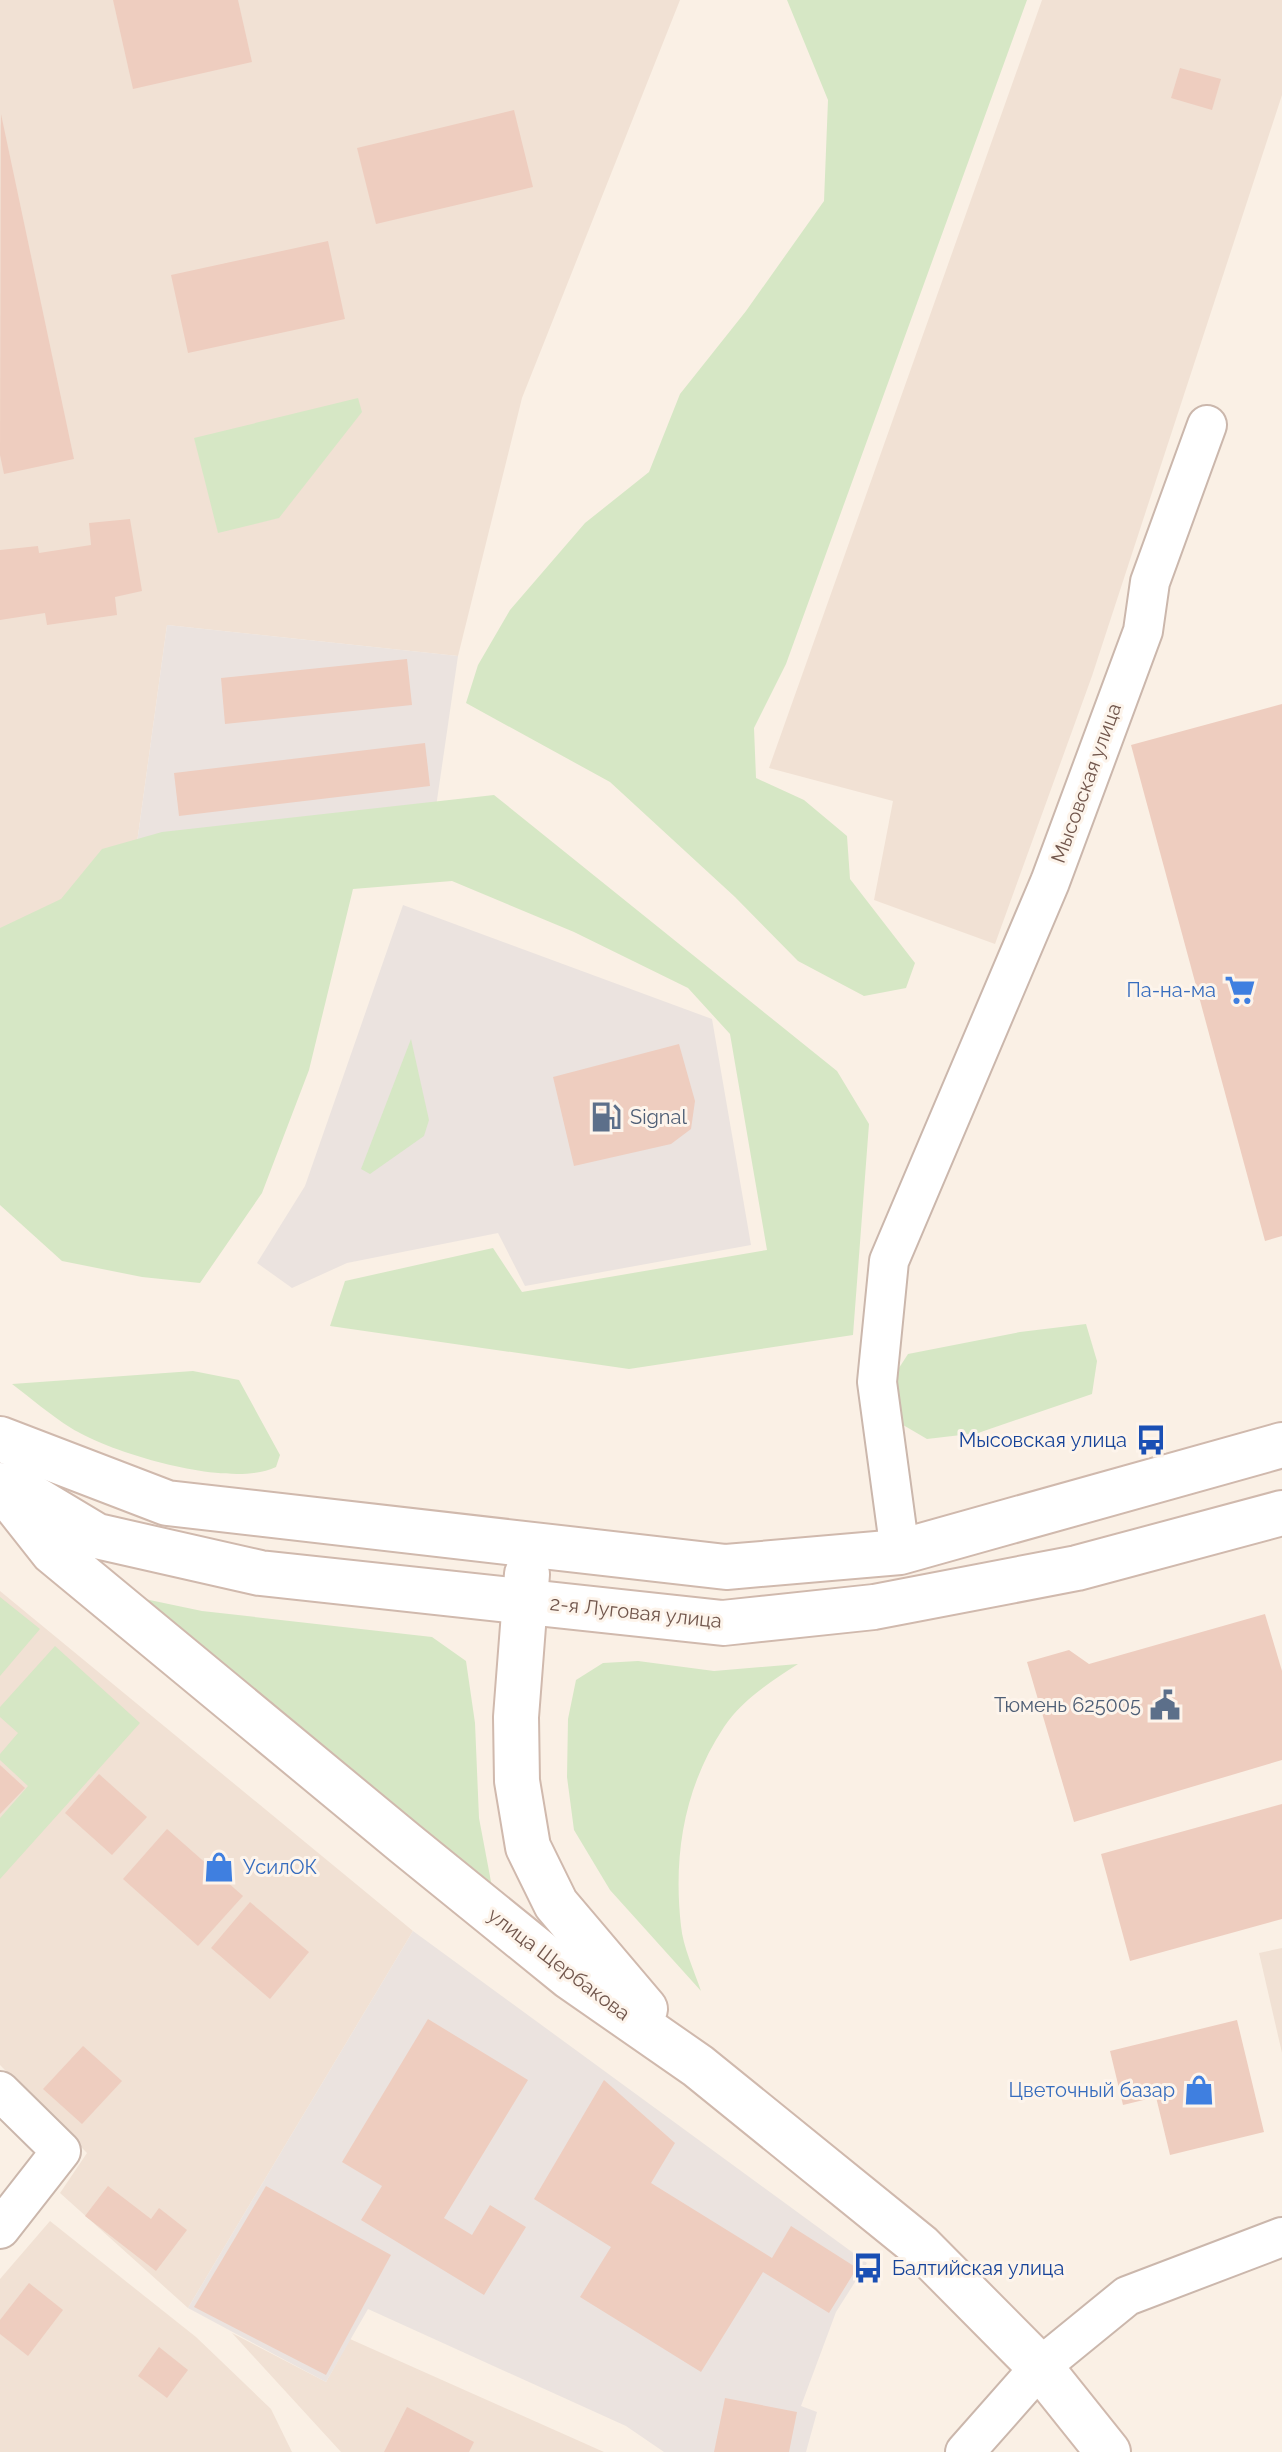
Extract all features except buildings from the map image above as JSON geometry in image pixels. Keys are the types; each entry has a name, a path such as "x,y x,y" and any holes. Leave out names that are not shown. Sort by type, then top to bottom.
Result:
{"main road":[{"path":"0,1439 167,1503 726,1567 900,1552 1282,1445"},
{"name":"2-я Луговая улица","path":"0,1478 97,1536 260,1573 723,1623 874,1607 1077,1568 1282,1513"},
{"name":"улица Щербакова","path":"0,1485 53,1552 510,1930 570,1977 698,2066 920,2246 1040,2367 1108,2452"},
{"path":"529,1544 516,1717 517,1781 528,1847 556,1904 622,1984 698,2066"}],"street":[{"name":"Мысовская улица","path":"900,1552 877,1382 889,1261 1050,882 1143,631 1150,582 1207,425"},
{"path":"0,2091 61,2151 0,2229"},
{"path":"965,2452 1040,2367 1127,2296 1282,2237"}],"shaded area":[{"path":"0,0 680,0 522,398 458,656 167,625 128,908 0,950"},
{"path":"1042,0 1282,0 1282,95 1092,676 995,944 874,900 893,801 769,768"},
{"path":"167,625 458,656 428,862 128,908"},
{"path":"403,905 712,1019 751,1245 525,1286 498,1233 347,1263 292,1288 257,1263 305,1186"},
{"path":"0,1591 413,1931 188,2308 60,2193 87,2153 0,2065"},
{"path":"413,1931 867,2263 836,2312 801,2406 817,2412 806,2452 664,2452 626,2426 368,2309 326,2382 188,2308"},
{"path":"1282,1948 1282,2053 1259,1953"},
{"path":"50,2221 196,2337 271,2409 292,2452 0,2452 0,2279"},
{"path":"232,2333 326,2382 350,2339 604,2452 341,2452"}],"green space":[{"path":"787,0 1027,0 786,664 754,728 756,778 804,800 847,836 850,879 915,963 906,988 864,996 798,961 735,897 610,782 466,703 478,665 510,610 585,523 649,472 680,394 746,311 824,201 828,100"},
{"path":"358,398 362,412 279,518 218,533 194,438"},
{"path":"494,795 837,1071 869,1124 853,1335 629,1369 330,1326 345,1281 493,1248 522,1292 767,1250 730,1034 688,988 574,932 452,881 353,889 309,1070 262,1193 200,1283 142,1277 62,1261 0,1205 0,928 61,899 102,849 162,832"},
{"path":"411,1039 429,1120 424,1136 370,1174 361,1169"},
{"path":"1086,1324 1097,1361 1092,1394 978,1433 927,1439 898,1422 888,1385 908,1354 1020,1332"},
{"path":"193,1371 239,1380 280,1455 276,1467 256,1473 231,1474 172,1466 142,1458 71,1428 12,1384"},
{"path":"0,1597 40,1629 0,1676"},
{"path":"140,1598 202,1611 432,1637 466,1661 475,1723 479,1818 492,1887"},
{"path":"55,1646 140,1723 0,1879 0,1818 28,1786 0,1760 0,1754 18,1733 0,1717 0,1707"},
{"path":"638,1661 714,1671 798,1664 757,1692 731,1718 710,1750 691,1798 681,1848 679,1900 684,1942 701,1991 610,1890 574,1830 567,1777 568,1719 576,1680 603,1663"}],"place":[{"name":"Па-на-ма","path":"1240,990"},
{"name":"Signal","path":"606,1117"},
{"name":"Мысовская улица","path":"1151,1440"},
{"name":"Тюмень 625005","path":"1165,1705"},
{"name":"УсилОК","path":"219,1867"},
{"name":"Цветочный базар","path":"1199,2090"},
{"name":"Балтийская улица","path":"868,2268"}]}
